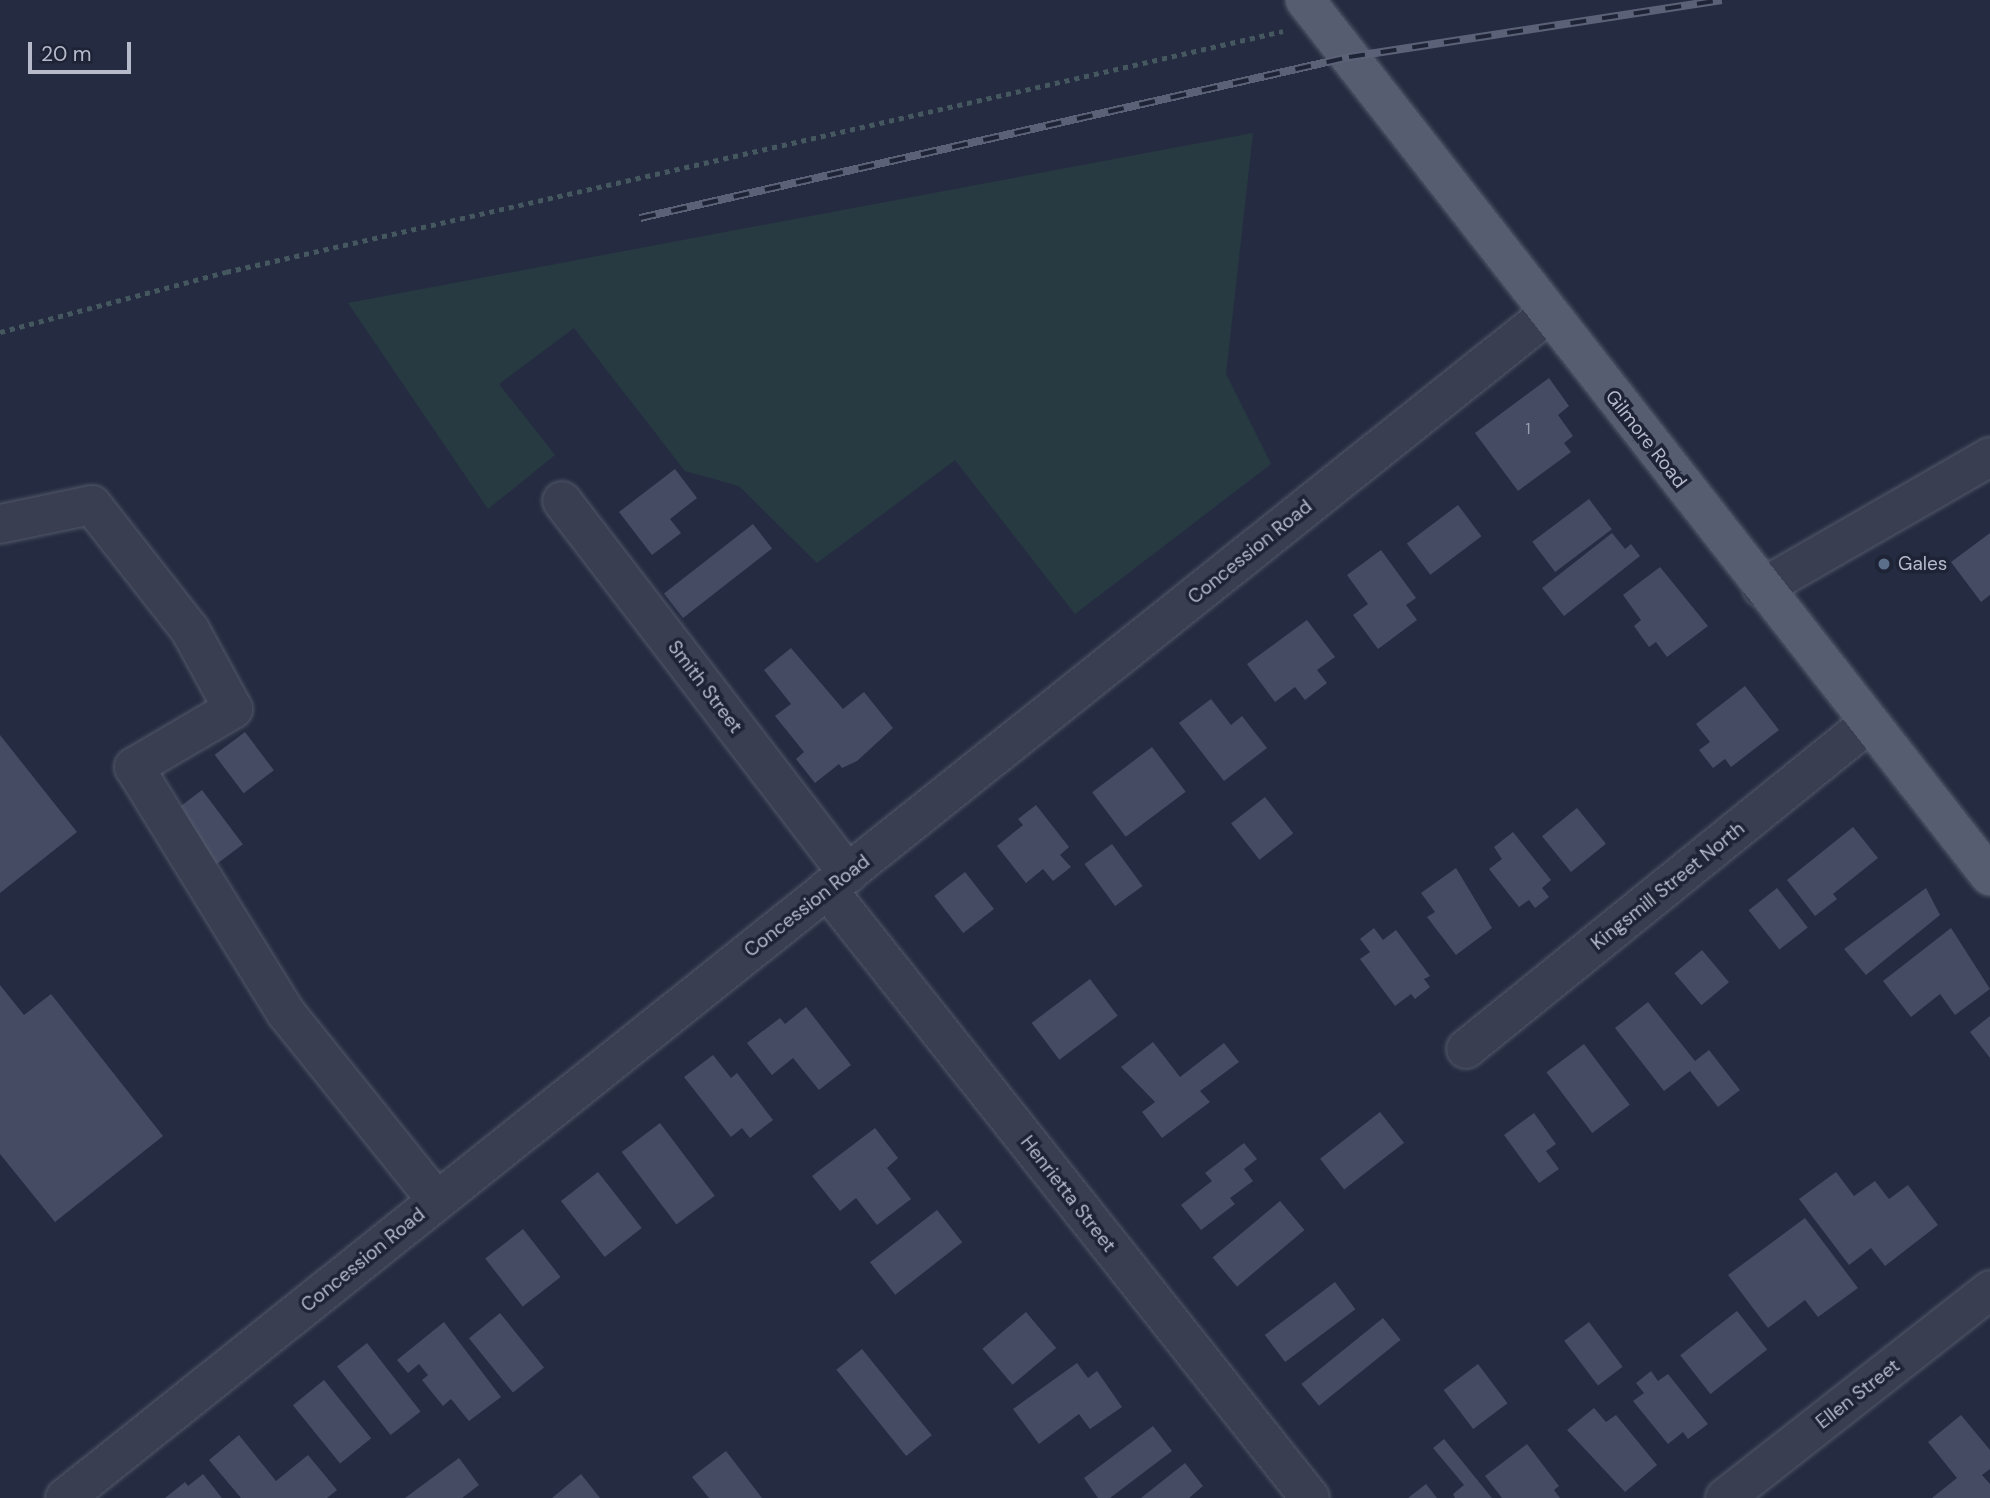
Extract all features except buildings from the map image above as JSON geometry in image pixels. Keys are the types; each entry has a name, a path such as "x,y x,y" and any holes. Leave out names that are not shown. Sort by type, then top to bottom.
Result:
{"main road":[{"name":"Gilmore Road","path":"1313,11 1990,876"}],"street":[{"name":"Concession Road","path":"65,1498 1548,314"},
{"path":"1762,588 1990,457"},
{"name":"Smith Street","path":"562,501 837,881"},
{"path":"0,524 92,505 190,630 233,709 134,766 286,1013 437,1201"},
{"name":"Kingsmill Street North","path":"1466,1049 1869,723"},
{"name":"Henrietta Street","path":"837,881 1310,1498"},
{"name":"Ellen Street","path":"1725,1498 1990,1290"}],"path":[{"path":"0,332 226,272 1313,11"}],"shaded area":[{"path":"1253,133 1226,374 1271,464 1075,614 955,460 817,563 739,486 685,471 574,328 499,384 555,455 488,509 348,303"}],"railway":[{"path":"640,218 1349,57 1722,0"}],"place":[{"name":"Gales","path":"1884,564"}]}
